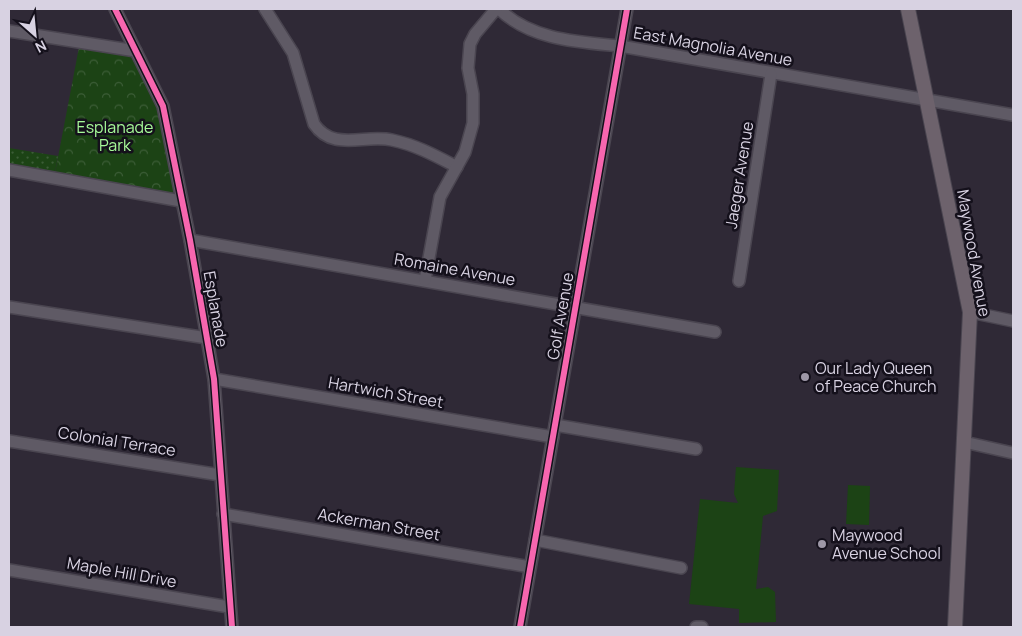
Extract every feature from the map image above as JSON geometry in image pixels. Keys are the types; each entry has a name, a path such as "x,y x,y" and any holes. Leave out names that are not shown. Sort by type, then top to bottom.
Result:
{"main road":[{"name":"Maywood Avenue","path":"908,9 970,312 955,627"}],"street":[{"name":"Esplanade","path":"115,9 163,106 190,240 214,379 229,607 232,627"},
{"path":"266,9 292,53 314,124 319,131 335,141 375,138 391,140 429,153 457,168"},
{"path":"425,280 440,197 465,152 474,123 473,94 468,68 470,44 475,34 498,9"},
{"name":"East Magnolia Avenue","path":"498,9 513,20 546,35 564,40 620,46 1013,115"},
{"name":"Golf Avenue","path":"520,627 627,9"},
{"path":"9,31 136,51"},
{"name":"Jaeger Avenue","path":"739,280 771,74"},
{"path":"9,170 181,201"},
{"name":"Romaine Avenue","path":"190,240 715,332"},
{"path":"9,306 207,338"},
{"path":"970,312 1013,321"},
{"name":"Hartwich Street","path":"214,379 552,437"},
{"path":"555,425 696,449"},
{"name":"Colonial Terrace","path":"9,441 220,474"},
{"path":"964,442 1013,453"},
{"name":"Ackerman Street","path":"223,514 530,567"},
{"path":"535,540 681,568"},
{"name":"Maple Hill Drive","path":"9,570 229,607"}],"green space":[{"name":"Esplanade Park","path":"80,42 136,51 163,106 181,201 54,178"},
{"path":"9,148 58,156 55,172 9,165"},
{"path":"736,467 779,470 777,511 763,516 756,589 768,587 775,592 776,622 739,623 739,609 689,604 700,499 738,503 734,494"},
{"path":"848,485 870,486 869,525 846,524"}],"cycle path":[{"path":"115,9 163,106 190,240 214,379 232,627"},
{"path":"520,627 627,9"}],"place":[{"name":"Our Lady Queen of Peace Church","path":"805,377"},
{"name":"Maywood Avenue School","path":"822,544"}]}
